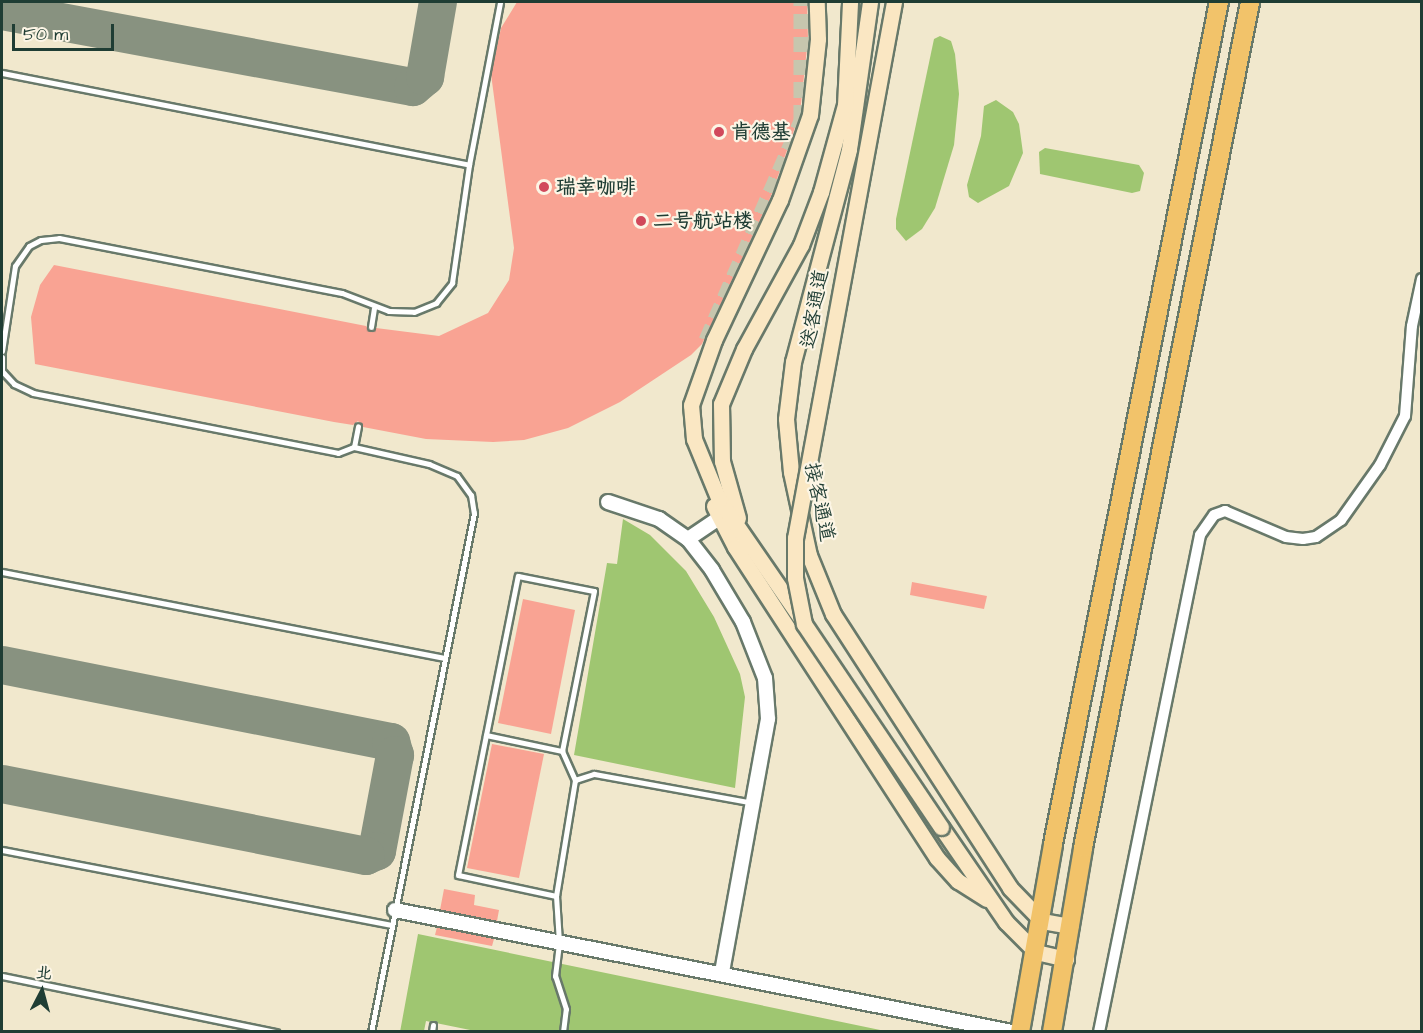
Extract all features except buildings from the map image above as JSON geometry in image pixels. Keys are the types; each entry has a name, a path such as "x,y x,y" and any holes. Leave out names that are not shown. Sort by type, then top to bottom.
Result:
{"highway":[{"path":"1020,1032 1042,921 1055,832 1219,2"},
{"path":"1052,1032 1083,848 1250,2"}],"main road":[{"name":"送客通道","path":"817,2 818,39 810,115 780,200 699,374 691,405 692,426 704,471 745,537 987,899"},
{"name":"送客通道","path":"745,537 722,461 721,404 744,349 801,245 821,192 845,105 850,2"},
{"name":"接客通道","path":"870,2 849,150 794,362 786,436 791,472 809,555 833,614 997,870 1042,921"},
{"name":"送客通道","path":"804,624 795,578 795,538 894,2"},
{"path":"706,340 687,391 686,429 691,452 719,518 937,858 958,882 987,899 1036,952 1066,959"},
{"path":"1042,921 1071,926"}],"street":[{"path":"1099,1032 1200,535 1214,515 1225,511 1286,537 1303,539 1316,537 1341,520 1380,465 1405,416 1412,326 1422,279"},
{"path":"608,502 659,519 688,539 712,570 743,622 765,678 768,719 722,973"},
{"path":"688,539 719,518"},
{"path":"395,910 1012,1032"}],"lane":[{"path":"2,351 15,266 29,246 41,240 59,238 342,293 374,308 414,312 436,303 452,283 469,165 500,2"},
{"path":"2,73 469,165"},
{"path":"371,327 374,308"},
{"path":"2,357 2,371 14,384 33,393 338,453 354,447 442,468 457,476 471,495 474,513 371,1032"},
{"path":"354,447 358,426"},
{"path":"2,572 445,658"},
{"path":"556,896 458,875 518,576 594,591 562,751 574,780 556,896 559,942 555,976 566,1009 563,1032"},
{"path":"486,735 562,751"},
{"path":"574,780 594,774 754,804"},
{"path":"2,850 392,925"},
{"path":"2,976 276,1032"}],"green space":[{"path":"940,36 951,41 955,54 959,94 954,145 935,208 922,229 906,241 896,229 896,219 934,39"},
{"path":"996,100 1013,112 1019,124 1023,153 1009,186 978,203 969,197 967,185 981,136 984,106"},
{"path":"1045,148 1139,165 1144,173 1140,191 1132,193 1040,174 1039,152"},
{"path":"623,519 650,535 686,571 714,617 740,674 745,697 735,788 574,755 607,563 617,564"},
{"path":"418,934 885,1031 480,1032 426,1021 424,1031 400,1032"}],"taxiway":[{"path":"2,11 413,87 425,77 438,2"},
{"path":"2,665 391,742 395,755 377,851 366,856 2,784"}],"tunnel":[{"path":"706,340 801,120 801,2"}],"place":[{"name":"肯德基","path":"719,132"},
{"name":"瑞幸咖啡","path":"544,187"},
{"name":"二号航站楼","path":"641,221"}]}
